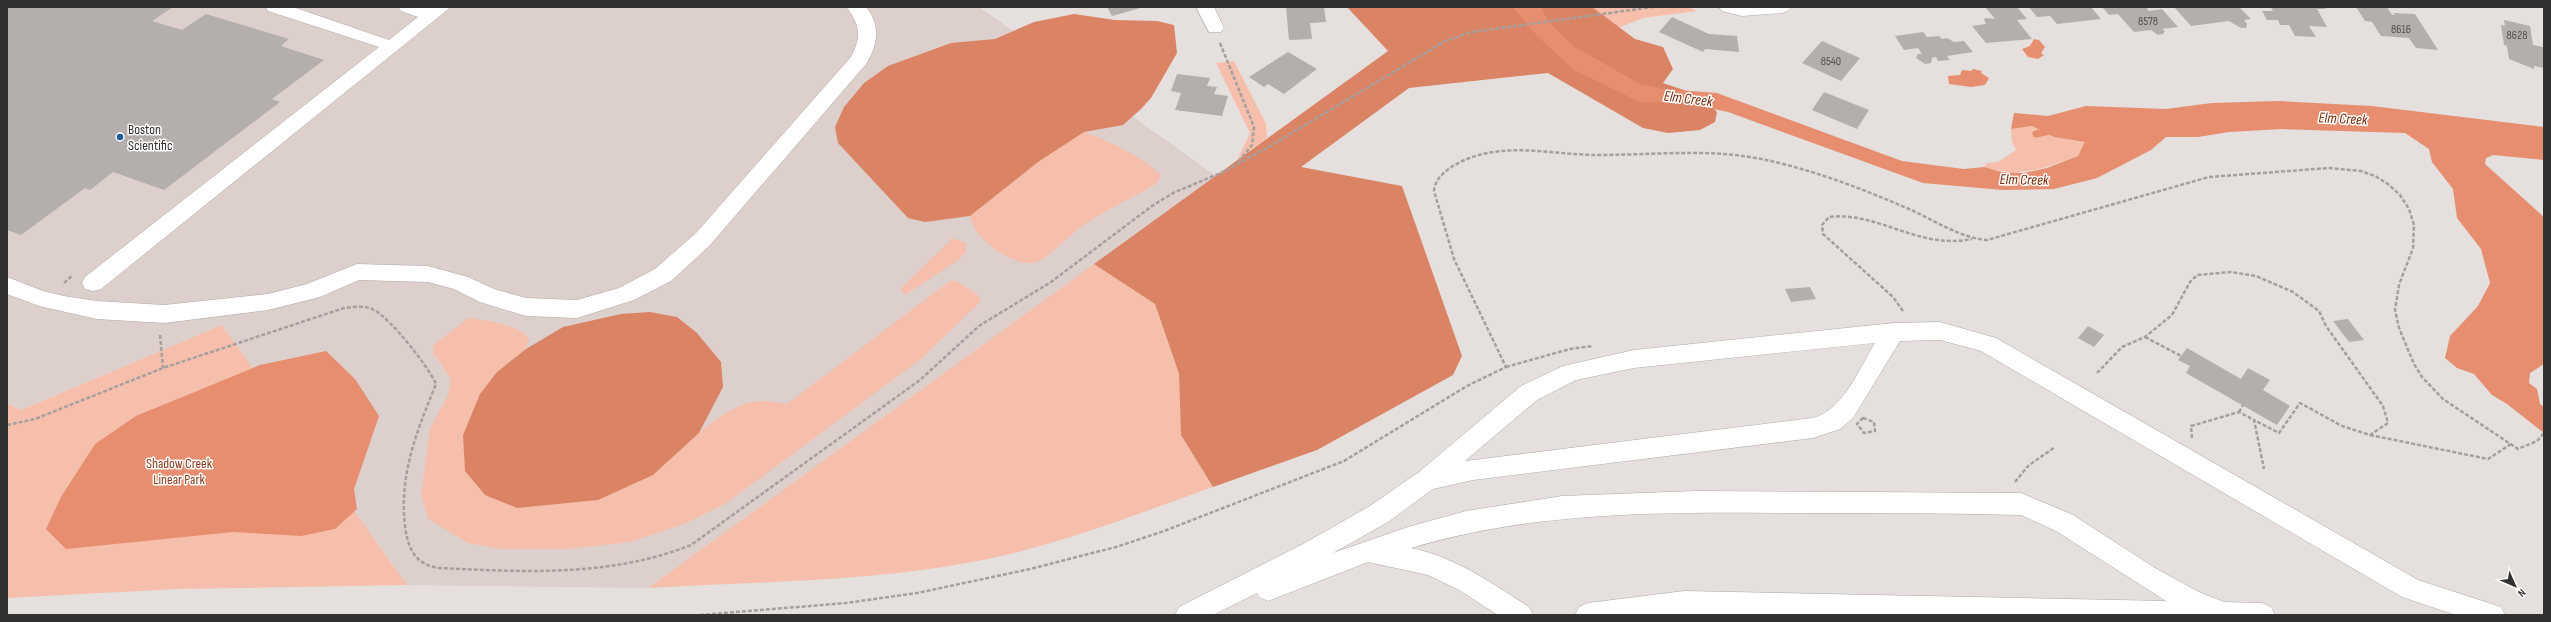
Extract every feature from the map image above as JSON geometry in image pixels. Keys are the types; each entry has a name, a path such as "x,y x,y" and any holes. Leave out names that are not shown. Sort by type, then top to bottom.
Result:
{"street":[{"path":"274,7 381,42"},
{"path":"407,7 437,11"},
{"path":"7,285 39,298 64,304 97,310 164,314 268,302 312,291 358,272 428,274 460,283 488,296 526,307 577,309 626,294 663,275 703,239 859,60 868,40 865,16 856,7"},
{"path":"1205,7 1215,28"},
{"path":"1728,7 1742,10 1782,7"},
{"path":"93,283 437,11"},
{"path":"1428,479 1473,470 1813,428 1832,422 1845,411 1898,322"},
{"path":"1188,615 1318,548 1379,514 1428,479 1529,393 1571,372 1634,360 1898,322 1940,331 1988,344 2334,546 2412,589 2492,615"},
{"path":"1197,615 1362,552 1447,526 1495,516 1627,501 2013,504 2039,509 2175,594 2194,604 2221,613"},
{"path":"1362,552 1398,554 1424,560 1461,578 1520,615"},
{"path":"1588,615 1684,603 2262,615"}],"path":[{"path":"7,425 35,419 163,368 325,313 360,306 374,310 385,318 430,371 436,384 418,426 403,473 403,516 409,549 421,563 430,566 452,568 552,570 599,568 653,561 691,545 920,380 979,326 1051,282 1152,206 1172,194 1223,172 1445,41 1472,32 1569,20 1654,7"},
{"path":"1215,28 1254,127 1252,145 1246,155 1236,164"},
{"path":"1898,322 1893,297 1823,234 1822,225 1829,217 1846,215 1927,239 1953,243 1972,239"},
{"path":"2098,373 2122,347 2146,337 2172,315 2190,282 2197,275 2212,272 2231,272 2256,276 2293,292 2319,311 2326,326 2383,406 2387,414 2388,423 2370,435"},
{"path":"2146,337 2181,356"},
{"path":"1506,367 1570,349 1597,345"},
{"path":"2239,412 2279,433 2300,403 2340,427 2370,435 2488,459 2511,444"},
{"path":"2191,426 2239,412 2243,405"},
{"path":"1863,418 1874,422 1876,427 1875,431 1864,433 1857,424 1863,418"},
{"path":"2254,420 2264,470"},
{"path":"2536,441 2544,433"},
{"path":"2013,504 2010,490 2021,471 2055,447"}],"shaded area":[{"path":"7,7 979,7 1216,176 648,588 407,585 222,325 21,410 7,403"},
{"path":"1347,7 1592,7 1635,39 1663,47 1673,69 1663,83 1702,96 1717,112 1715,122 1700,130 1668,133 1643,128 1548,73 1409,88 1301,167 1402,186 1462,356 1453,375 1317,450 1213,487 1181,435 1179,374 1155,304 1094,264 1388,51"},
{"path":"1074,14 1115,20 1157,21 1174,25 1177,53 1151,98 1123,125 1084,132 1038,162 970,216 925,222 908,218 838,143 835,127 844,107 864,83 888,66 951,43 995,39 1034,22"},
{"path":"650,312 677,317 697,333 721,362 723,387 699,433 653,475 598,500 517,508 485,495 465,471 463,435 480,394 497,372 526,349 563,327 621,314"}],"green space":[{"path":"1577,7 1689,7 1697,11 1643,18 1573,46"},
{"path":"1234,61 1266,124 1267,138 1237,160 1250,133 1216,63"},
{"path":"2032,126 2054,137 2086,142 2078,156 2043,168 2021,172 2009,172 1984,167 1987,163 1998,162 2016,150 2012,142 2011,129"},
{"path":"1084,132 1134,155 1153,168 1161,175 1156,184 1091,220 1042,260 1037,262 1028,263 1017,261 996,250 986,242 973,225 970,216 1038,162"},
{"path":"953,238 966,243 966,252 957,261 905,295 900,289"},
{"path":"1094,264 1155,304 1179,374 1181,435 1213,487 1059,541 1006,555 962,564 918,571 828,579 648,588"},
{"path":"955,280 978,295 981,301 921,359 725,504 684,524 630,542 567,549 500,549 468,543 428,519 421,495 430,429 448,395 451,379 433,353 433,345 469,318 510,326 518,329 524,334 529,339 526,349 497,372 653,475 715,420 739,406 750,402 769,401 787,404 947,283"},
{"name":"Shadow Creek Linear Park","path":"222,325 407,585 177,589 7,598 7,403 21,410"}],"water":[{"name":"Elm Creek","path":"1513,7 1542,7 1547,20 1573,46 1640,84 1663,89 1717,93 1902,161 1964,169 1984,167 2002,172 2023,173 2047,168 2078,156 2085,142 2054,137 2032,126 2011,129 2014,113 2048,116 2086,106 2166,109 2212,103 2279,101 2372,106 2544,127 2544,160 2493,155 2486,158 2485,164 2544,217 2544,364 2530,373 2529,383 2537,389 2540,404 2544,407 2544,433 2507,404 2492,395 2474,374 2457,368 2445,358 2450,336 2478,306 2490,283 2481,249 2457,218 2453,189 2432,162 2429,149 2405,133 2282,129 2229,132 2198,137 2166,137 2151,150 2097,178 2054,189 2003,190 1923,183 1728,112 1686,103 1640,102 1574,70 1537,36"},
{"path":"2034,39 2039,40 2045,47 2041,53 2044,55 2038,59 2028,57 2022,49 2030,46"},
{"path":"1973,69 1982,71 1981,73 1989,78 1985,85 1971,87 1949,84 1948,76 1960,75 1962,70 1971,71"},
{"path":"326,351 355,379 379,416 354,489 357,509 335,529 301,536 233,532 66,549 46,529 61,497 95,444 136,416 260,365"}],"building":[{"name":"Boston Scientific","path":"7,7 173,7 152,21 182,30 206,14 289,39 281,46 324,60 272,99 280,102 164,190 113,172 90,190 85,188 21,235 7,230"},
{"path":"1107,7 1144,7 1112,16"},
{"path":"1286,7 1324,7 1326,22 1310,23 1312,39 1289,40"},
{"path":"2017,7 2027,19 2017,20 2032,39 1986,43 1972,26 1986,24 1984,20 1985,18 1995,19 1986,8"},
{"path":"2029,7 2091,7 2101,19 2057,24 2050,16 2037,17"},
{"path":"2102,7 2146,7 2149,11 2162,9 2178,27 2162,29 2165,31 2163,34 2158,35 2151,30 2134,32 2118,14 2109,15"},
{"path":"2174,7 2239,7 2251,19 2244,20 2247,24 2246,28 2241,28 2229,21 2191,26"},
{"path":"2271,7 2324,7 2326,9 2317,9 2327,27 2309,26 2316,37 2295,36 2289,25 2280,25 2278,20 2267,20 2262,11 2273,11"},
{"path":"2356,7 2387,7 2392,15 2395,15 2393,13 2415,14 2438,50 2416,48 2409,38 2381,36 2372,22 2365,21"},
{"path":"1672,17 1709,34 1737,36 1739,52 1705,49 1703,52 1659,32"},
{"path":"2504,20 2530,26 2533,45 2543,47 2544,68 2534,66 2534,69 2509,59 2507,46 2504,45 2501,25 2505,26"},
{"path":"1923,32 1927,37 1939,36 1942,39 1947,38 1954,42 1964,41 1973,52 1947,56 1950,60 1938,61 1936,57 1932,58 1931,63 1925,64 1916,58 1918,54 1922,54 1918,48 1904,50 1895,36"},
{"path":"1822,41 1860,58 1841,81 1802,63"},
{"path":"1288,52 1317,69 1284,94 1268,84 1264,87 1249,77"},
{"path":"1177,74 1210,78 1207,86 1217,87 1214,94 1228,96 1222,116 1175,110 1181,93 1171,91"},
{"path":"1824,92 1869,110 1857,129 1812,110"},
{"path":"1810,287 1816,299 1791,302 1785,289"},
{"path":"2348,319 2364,340 2349,342 2333,321"},
{"path":"2088,326 2104,335 2094,347 2078,338"},
{"path":"2187,348 2241,379 2248,368 2270,380 2263,390 2290,406 2277,425 2186,373 2190,366 2178,360"}],"waterway":[{"path":"2036,134 2054,130"}],"place":[{"name":"Boston Scientific","path":"120,137"}]}
